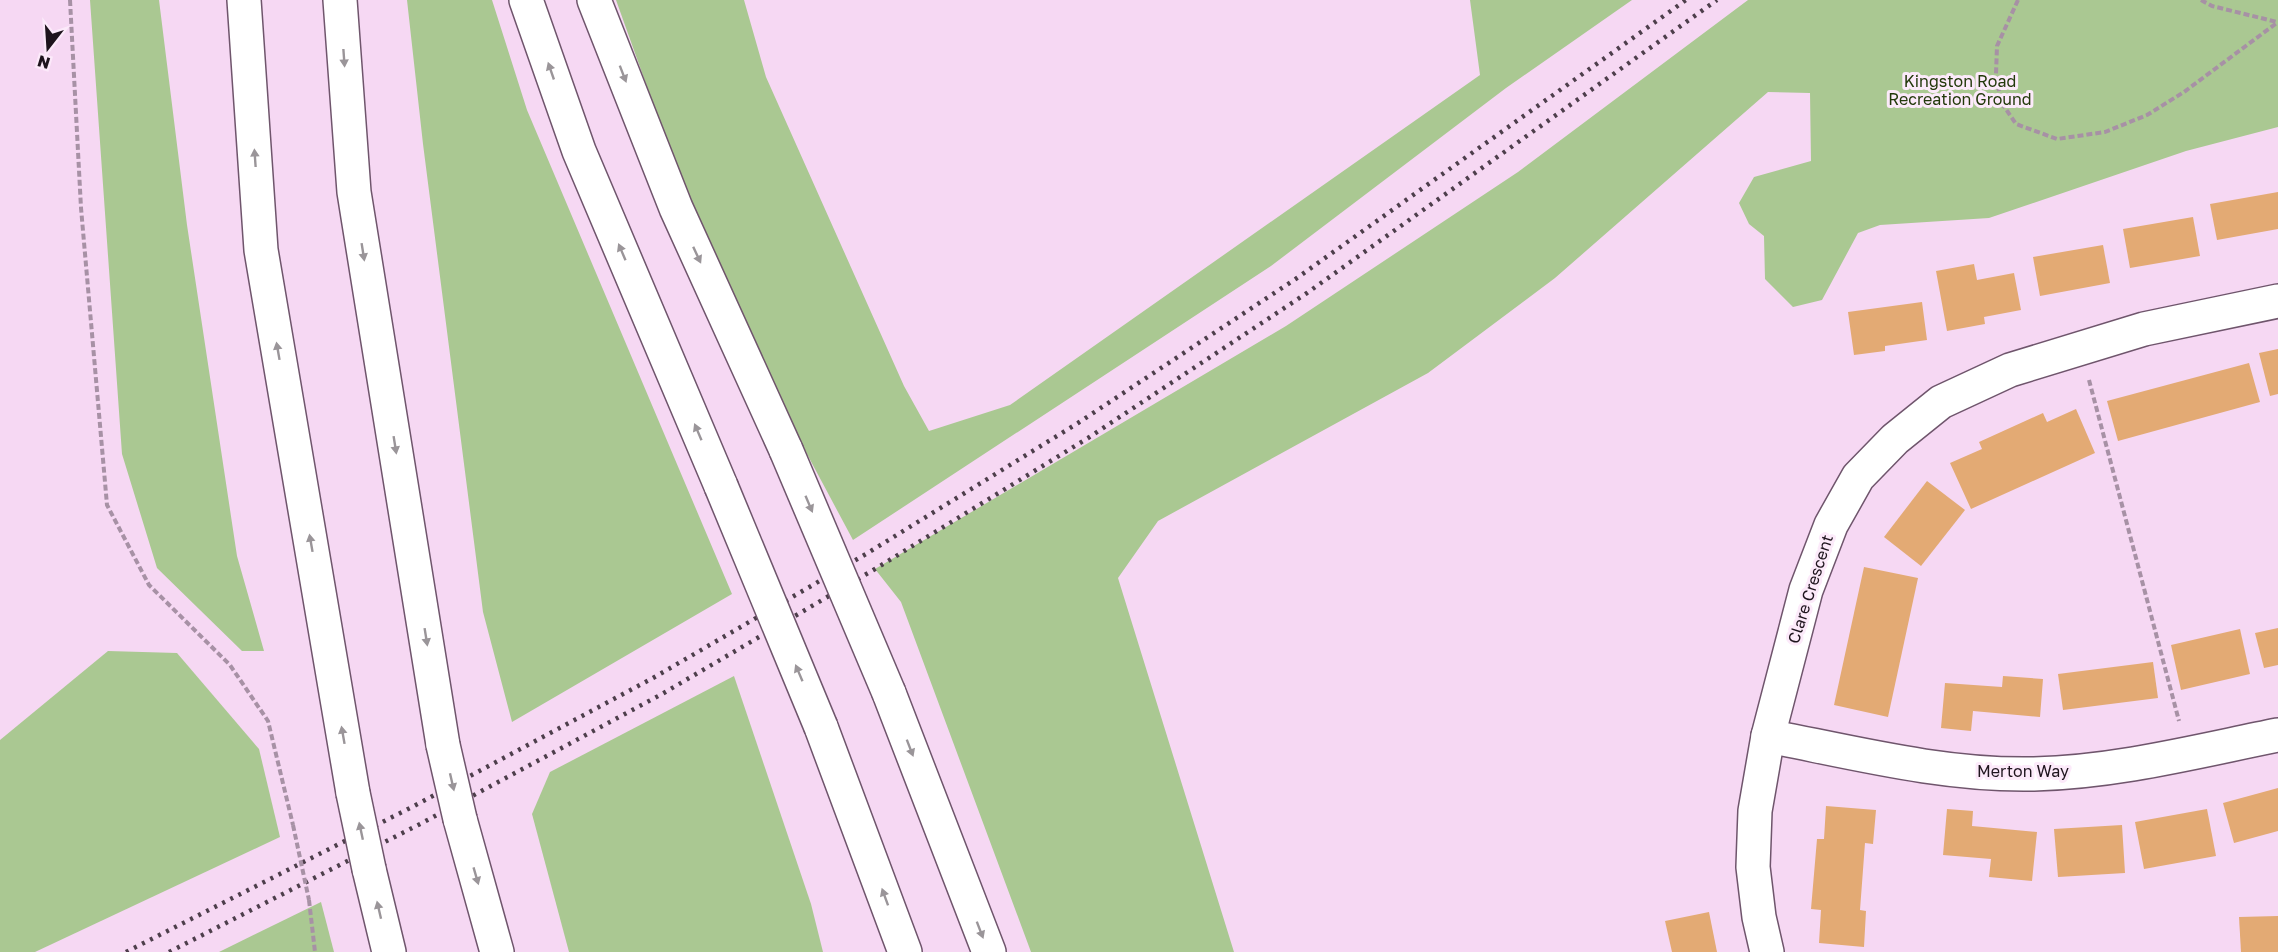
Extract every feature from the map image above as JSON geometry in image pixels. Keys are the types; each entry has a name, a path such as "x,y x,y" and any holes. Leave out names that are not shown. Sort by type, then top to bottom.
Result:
{"main road":[{"path":"244,0 261,250 353,793 388,952"},
{"path":"340,0 354,192 443,745 460,819 497,952"},
{"path":"526,0 579,151 821,727 905,952"},
{"path":"594,0 676,208 786,450 889,693 989,952"},
{"name":"Clare Crescent","path":"1767,952 1759,916 1753,867 1755,811 1768,736 1806,590 1831,525 1858,477 1894,439 1941,402 2010,370 2144,329 2278,301"},
{"name":"Merton Way","path":"1768,736 1894,761 1965,771 2033,774 2094,770 2278,735"}],"path":[{"path":"70,0 81,208 107,505 150,585 230,665 268,721 309,900 315,952"},
{"path":"2018,0 1997,46 1996,74 2001,102 2016,124 2057,139 2105,132 2147,115 2184,92 2278,22"},
{"path":"2202,0 2212,6 2278,22"},
{"path":"2079,348 2187,753"}],"green space":[{"path":"90,0 159,0 187,225 237,556 264,651 242,651 157,568 122,454"},
{"path":"407,0 492,0 527,110 732,594 512,722 483,612 423,144"},
{"path":"616,0 744,0 766,77 904,386 929,431 1010,405 1480,75 1470,0 1632,0 1506,88 1271,266 853,540 784,411 670,151"},
{"name":"Kingston Road Recreation Ground","path":"1748,0 2278,0 2278,127 2186,151 1989,218 1880,225 1858,233 1822,300 1793,307 1765,279 1764,236 1749,224 1739,203 1754,177 1811,161 1810,93 1768,92 1555,278 1428,373 1158,521 1118,578 1234,952 1031,952 901,602 875,569 1286,326 1518,172"},
{"path":"108,651 177,653 259,749 280,837 35,952 0,952 0,740"},
{"path":"734,676 811,904 823,952 569,952 532,814 550,772"},
{"path":"321,902 334,952 219,952"}],"building":[{"path":"2278,192 2278,229 2217,240 2210,204"},
{"path":"2193,217 2200,256 2130,268 2123,229"},
{"path":"2103,245 2110,283 2040,296 2033,257"},
{"path":"1974,264 1977,280 2014,273 2021,310 1984,317 1985,324 1947,331 1936,271"},
{"path":"1922,302 1927,340 1885,346 1885,351 1854,355 1848,312"},
{"path":"2278,349 2278,394 2270,396 2259,353"},
{"path":"2249,363 2260,402 2118,441 2107,401"},
{"path":"2076,409 2095,453 1971,509 1950,463 1982,449 1979,442 2043,413 2047,422"},
{"path":"1927,481 1965,510 1921,566 1884,537"},
{"path":"1864,567 1918,578 1888,717 1834,705"},
{"path":"2278,628 2278,665 2264,668 2255,633"},
{"path":"2240,629 2250,674 2181,690 2171,645"},
{"path":"2153,662 2158,698 2063,710 2058,674"},
{"path":"2003,676 2043,679 2040,717 1973,711 1971,731 1941,728 1945,683 2002,687"},
{"path":"2278,788 2278,831 2234,843 2223,803"},
{"path":"1826,806 1876,810 1873,844 1865,843 1860,910 1866,911 1864,947 1819,943 1821,910 1811,909 1817,839 1824,839"},
{"path":"1947,809 1973,811 1972,826 2037,832 2032,881 1989,877 1991,859 1943,855"},
{"path":"2207,809 2216,856 2144,869 2135,822"},
{"path":"2122,825 2125,873 2058,877 2054,829"},
{"path":"1709,912 1717,952 1672,952 1665,921"},
{"path":"2278,916 2278,952 2241,952 2239,917"}],"railway":[{"path":"126,952 414,806 653,678 866,554 1078,423 1297,278 1686,0"},
{"path":"169,952 422,823 662,694 875,569 1088,438 1307,293 1717,0"}]}
